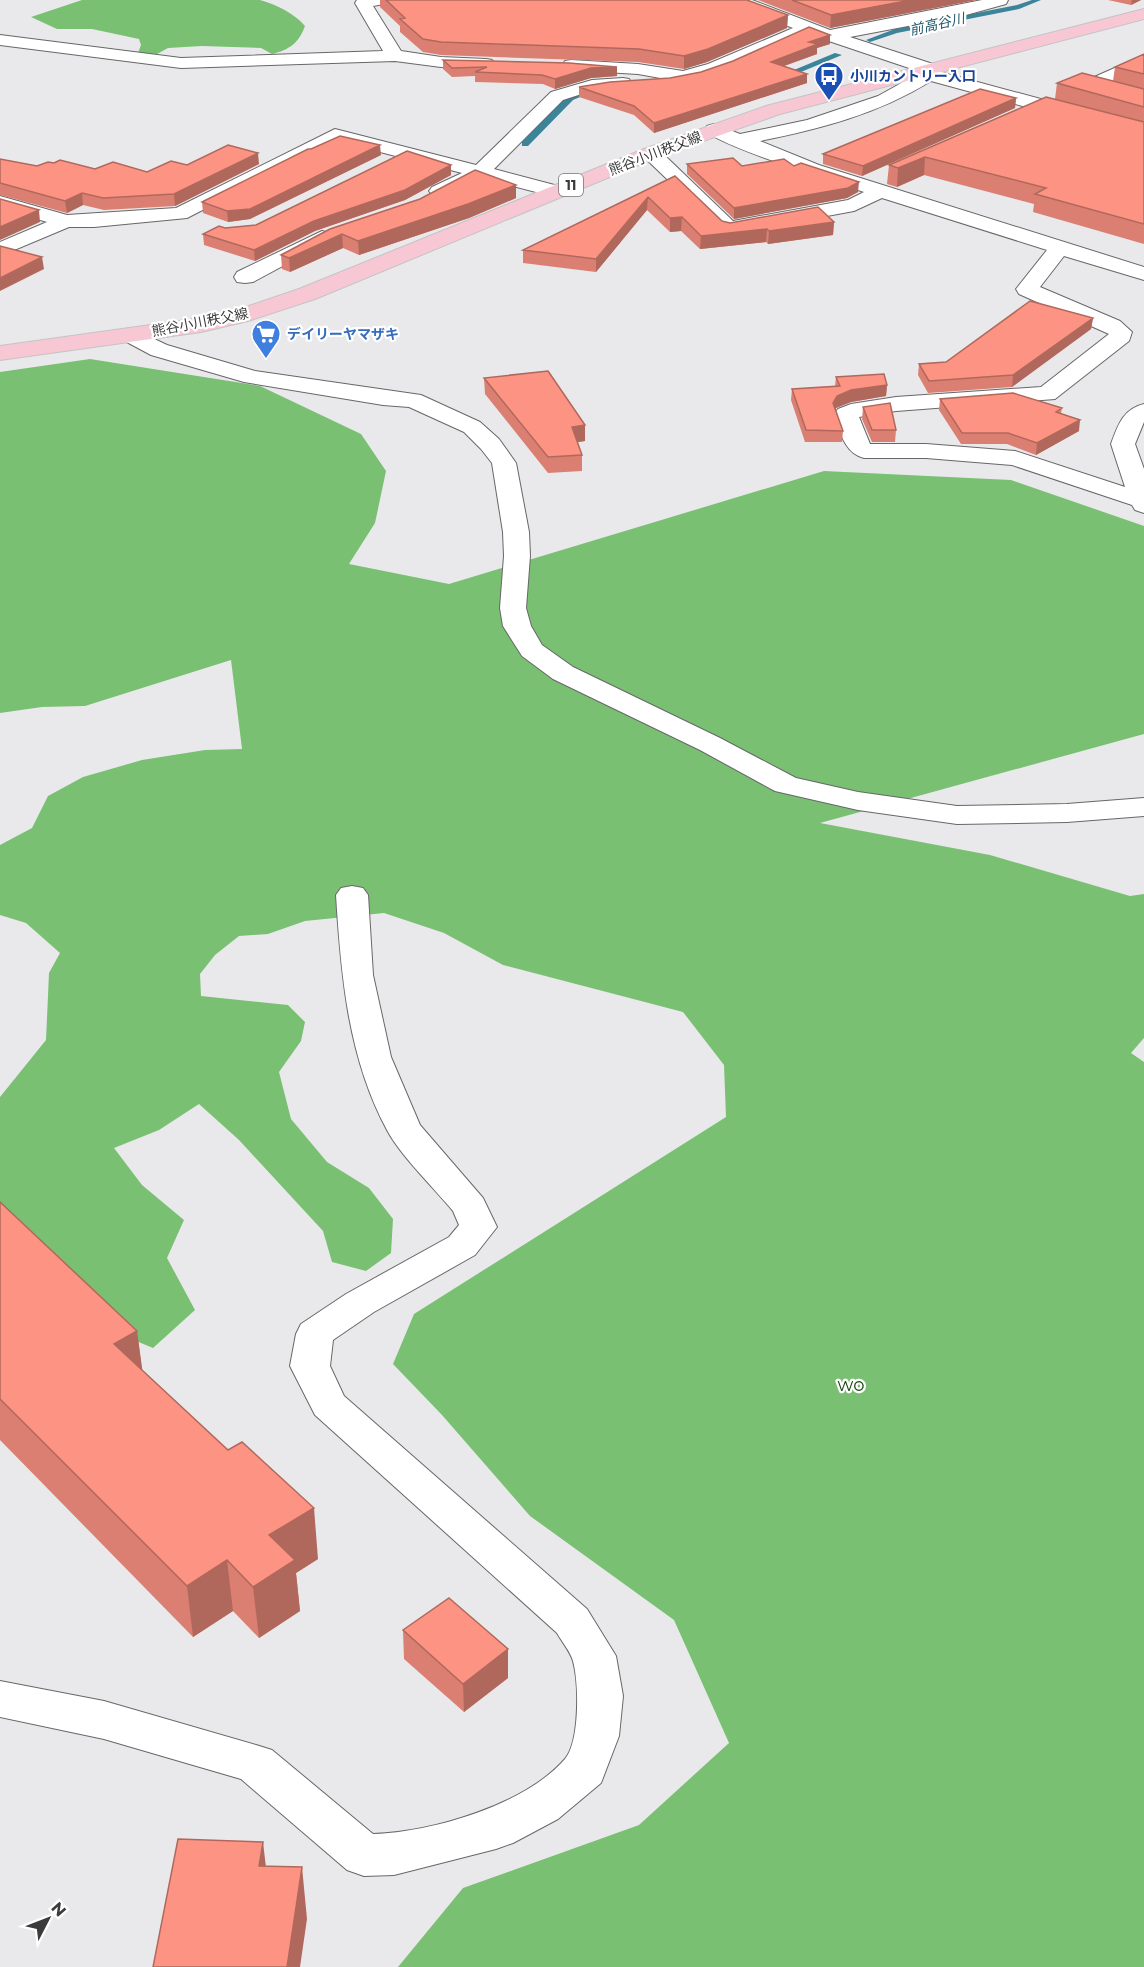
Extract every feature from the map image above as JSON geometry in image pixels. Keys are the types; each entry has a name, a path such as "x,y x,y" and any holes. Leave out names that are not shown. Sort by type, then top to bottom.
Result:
{"main road":[{"name":"熊谷小川秩父線","path":"0,353 201,325 270,308 555,191 714,130 785,107 1144,14"}],"street":[{"path":"378,0 363,3 395,56"},
{"path":"737,0 926,72 1144,134"},
{"path":"761,9 784,0"},
{"path":"827,35 966,10 995,1"},
{"path":"423,200 480,172 557,96 592,85 666,81 686,77 714,68 807,28"},
{"path":"0,40 181,63 395,56 441,62 502,65"},
{"path":"1144,60 1089,86 1144,99"},
{"path":"558,65 638,69 686,77"},
{"path":"737,140 816,123 882,100 926,72"},
{"path":"1020,115 1041,106"},
{"path":"714,130 737,140 1144,274"},
{"path":"0,202 66,221 94,222 180,214 335,135 555,191"},
{"path":"383,164 404,153"},
{"path":"651,153 737,235 854,205 875,184"},
{"path":"180,214 203,222"},
{"path":"0,250 66,221"},
{"path":"245,277 340,230"},
{"path":"1060,247 1026,289 1121,332 1121,336 1047,394 896,404 859,409 846,414 857,444 864,451 926,451 1015,458 1142,503"},
{"path":"131,335 159,350 252,377 413,400 472,427 490,444 504,462 518,556 513,608 518,626 532,650 563,673 700,739 786,785 858,801 957,815 1067,813 1144,807"},
{"path":"1142,503 1122,444 1132,420 1144,411"},
{"path":"0,1699 104,1720 256,1764 364,1855 394,1854 496,1829 542,1805 585,1769 596,1736 601,1696 594,1656 572,1621 329,1405 310,1366 315,1334 360,1303 462,1246 478,1227 470,1207 404,1129 374,1057 357,975 352,895"}],"green space":[{"path":"82,0 260,0 285,10 305,26 293,45 272,54 261,48 202,46 168,48 157,54 138,53 141,45 139,39 92,29 57,29 31,17"},
{"name":"wo","path":"90,359 260,386 361,434 386,471 375,523 349,564 449,584 824,471 1011,480 1144,526 1144,734 820,823 990,855 1130,896 1144,894 1144,1038 1131,1053 1144,1062 1144,1967 398,1967 463,1888 639,1825 729,1743 674,1620 530,1516 442,1415 393,1364 414,1314 726,1117 724,1065 683,1012 503,965 444,933 384,913 305,921 268,934 239,936 215,955 200,974 201,996 288,1005 305,1022 301,1041 279,1072 291,1119 327,1162 369,1188 393,1219 391,1253 366,1271 332,1262 323,1231 239,1140 199,1104 159,1130 114,1148 142,1185 184,1220 167,1258 195,1310 153,1348 93,1323 0,1238 0,1097 46,1040 49,973 60,953 26,923 0,915 0,845 32,828 48,796 83,777 142,760 205,750 242,749 231,660 85,706 42,707 0,713 0,372"}],"building":[{"path":"386,0 747,0 788,15 708,49 684,56 639,49 441,42 423,39 400,19 405,18"},
{"path":"792,0 911,0 831,15"},
{"path":"809,27 830,35 809,42 818,44 771,62 807,74 654,123 634,106 579,87 610,82 670,78 701,72 733,61"},
{"path":"1144,54 1144,74 1115,67"},
{"path":"443,60 569,63 617,67 591,68 555,79 542,75 475,72 487,67 452,68"},
{"path":"1082,73 1144,89 1144,107 1057,83"},
{"path":"980,89 1016,98 863,166 823,154"},
{"path":"1046,97 1144,122 1144,224 1035,194 1046,188 925,157 898,168 889,165"},
{"path":"340,136 380,145 250,209 227,211 202,202 308,149"},
{"path":"228,145 258,153 174,194 103,198 82,193 65,201 0,183 0,159 37,166 60,160 95,169 113,162 147,172 171,161 187,165"},
{"path":"407,151 451,165 405,190 314,221 254,250 203,234 219,226 225,228 256,225"},
{"path":"733,158 742,166 784,159 794,166 801,163 859,182 848,188 734,208 687,164"},
{"path":"475,170 516,185 468,204 358,241 342,234 289,258 281,255 330,229 420,199"},
{"path":"675,176 722,221 730,223 818,207 834,222 769,231 767,229 701,236 682,217 670,218 648,197 596,259 523,250"},
{"path":"0,199 39,210 0,227"},
{"path":"0,246 42,257 0,278"},
{"path":"1030,301 1093,318 1013,375 929,381 919,364 946,362"},
{"path":"548,371 585,425 572,427 582,455 548,457 484,378"},
{"path":"884,374 887,385 851,390 837,396 833,403 843,431 806,430 792,389 840,386 836,377"},
{"path":"1013,393 1062,408 1056,412 1080,420 1037,443 1008,433 962,433 940,399"},
{"path":"890,403 896,430 872,430 863,407"},
{"path":"0,1202 137,1331 114,1344 228,1450 242,1442 314,1508 269,1535 295,1560 253,1587 227,1560 187,1586 0,1399"},
{"path":"449,1598 508,1649 463,1684 403,1630"},
{"path":"178,1839 263,1842 259,1866 302,1867 287,1967 153,1967"}],"waterway":[{"name":"前高谷川","path":"870,40 895,31 1019,7 1038,0"},
{"path":"781,77 838,55"},
{"path":"525,144 570,98 595,89"}],"place":[{"name":"小川カントリー入口","path":"829,102"},
{"name":"デイリーヤマザキ","path":"266,360"}]}
